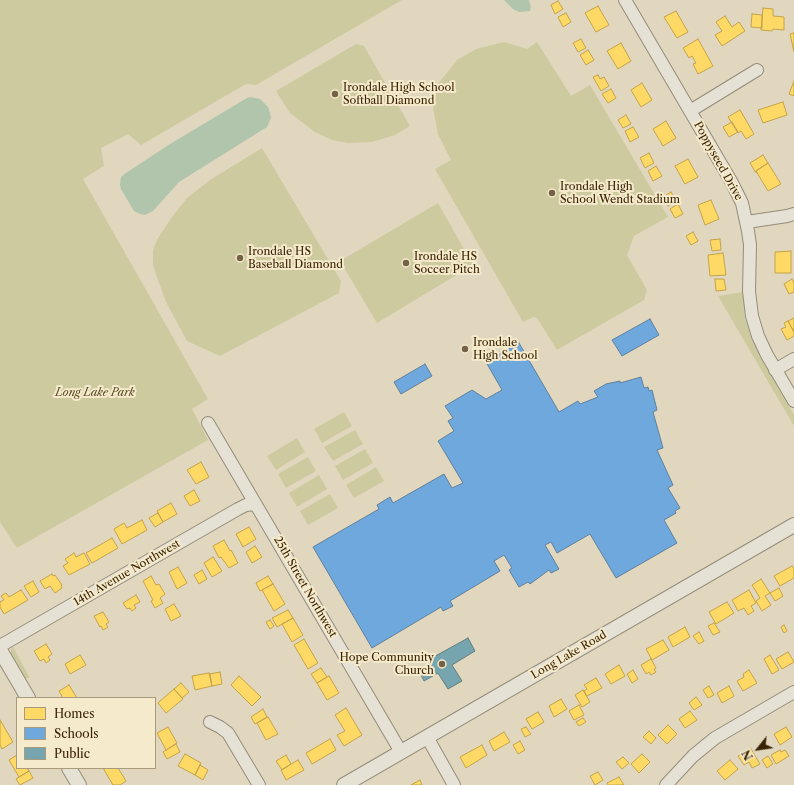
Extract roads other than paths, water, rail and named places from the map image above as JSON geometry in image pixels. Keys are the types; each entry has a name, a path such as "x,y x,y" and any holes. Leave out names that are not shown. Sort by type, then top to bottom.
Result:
{"street":[{"name":"Poppyseed Drive","path":"625,0 742,203 747,222 750,245 749,290 752,316 758,336 775,370 794,401"},
{"path":"690,111 757,70"},
{"path":"747,222 794,214"},
{"path":"775,370 794,359"},
{"name":"25th Street Northwest","path":"208,423 401,752"},
{"name":"14th Avenue Northwest","path":"0,646 238,509 246,505 255,504"},
{"name":"Long Lake Road","path":"344,785 794,525"},
{"path":"0,650 27,697"},
{"path":"666,785 693,756 715,738 794,692"},
{"path":"210,722 228,733 259,785"},
{"path":"426,737 454,785"},
{"path":"70,769 79,785"}],"place":[{"name":"Irondale High School Softball Diamond","path":"335,94"},
{"name":"Irondale High School Wendt Stadium","path":"552,193"},
{"name":"Irondale HS Baseball Diamond","path":"240,258"},
{"name":"Irondale HS Soccer Pitch","path":"406,263"},
{"name":"Irondale High School","path":"465,349"},
{"name":"Hope Community Church","path":"442,664"}],"park label":[{"name":"Long Lake Park","path":"95,393"}]}
